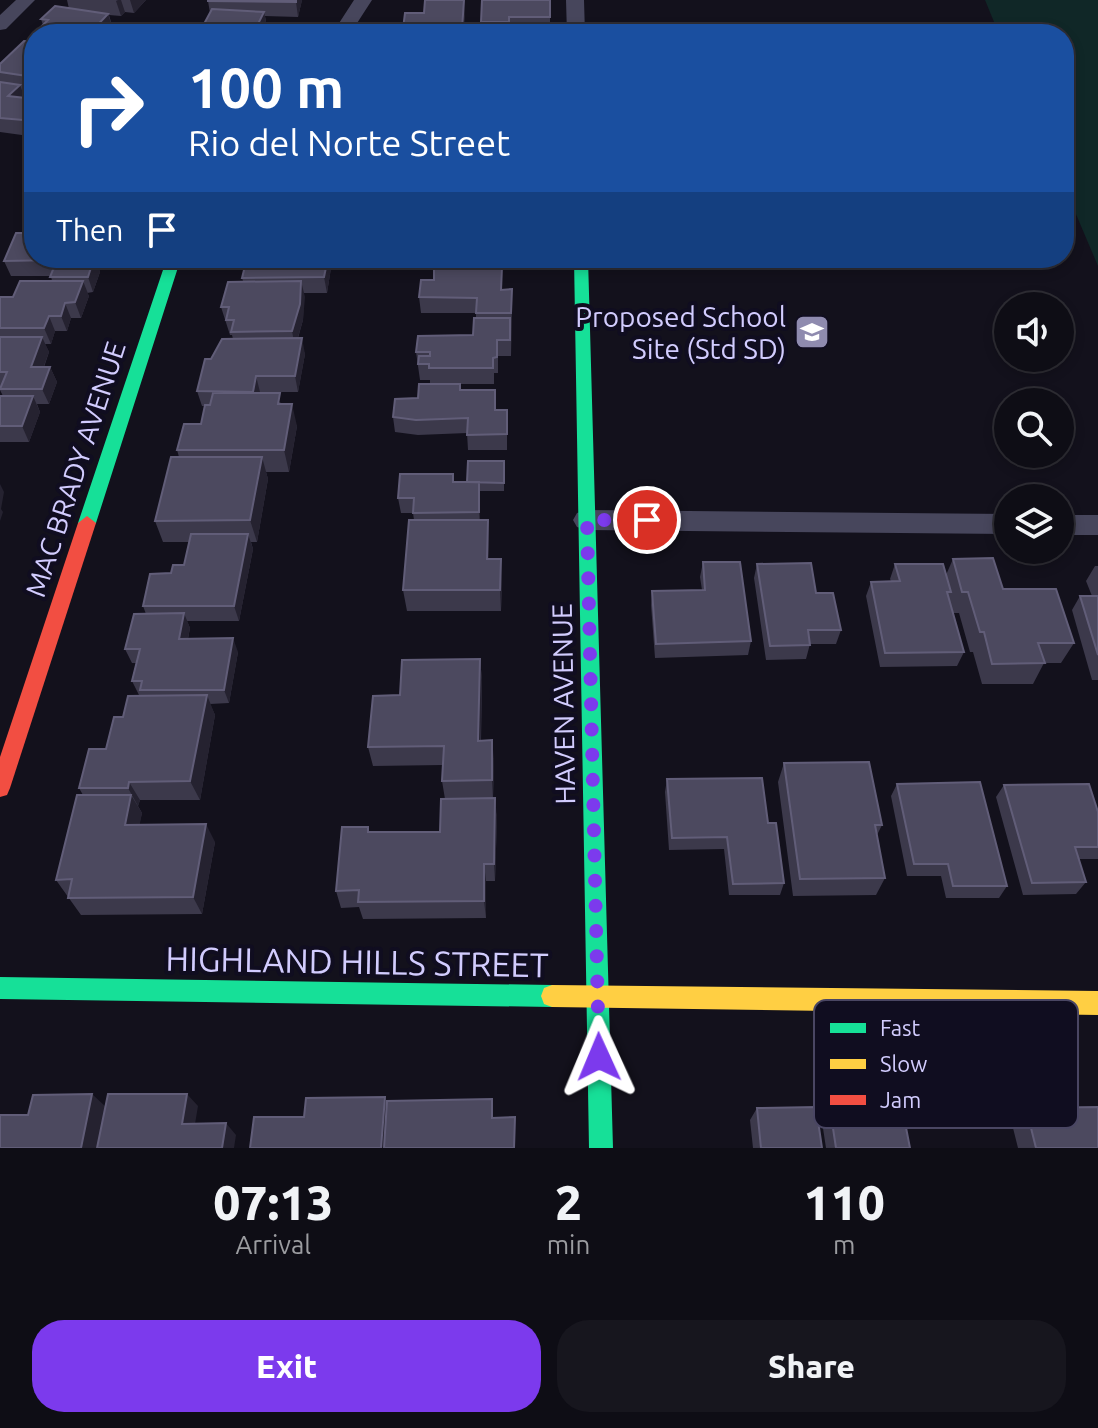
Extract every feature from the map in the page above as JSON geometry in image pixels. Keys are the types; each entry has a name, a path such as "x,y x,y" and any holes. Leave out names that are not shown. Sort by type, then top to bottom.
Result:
{"street":[{"path":"0,25 26,0"},
{"path":"347,24 363,0"},
{"path":"575,0 576,24"},
{"name":"MAC BRADY AVENUE","path":"0,788 171,268"},
{"name":"HAVEN AVENUE","path":"581,268 601,1148"},
{"path":"587,520 994,524"},
{"path":"1074,525 1098,525"},
{"name":"HIGHLAND HILLS STREET","path":"0,988 884,1000"},
{"name":"HIGHLAND HILLS STREET","path":"1078,1003 1098,1003"}],"green space":[{"path":"985,0 1098,0 1098,266 1074,210 1074,24 995,24"}],"building":[{"path":"296,0 296,2 208,1"},
{"path":"425,0 464,0 462,24 404,24 405,13 424,13"},
{"path":"482,0 550,0 550,17 509,17 509,22 481,22"},
{"path":"55,6 108,14 98,24 44,24 48,20 41,19"},
{"path":"212,9 264,12 258,24 204,24"},
{"path":"24,41 24,76 0,72 0,64"},
{"path":"0,82 20,85 8,96 24,98 24,119 0,118"},
{"path":"16,233 24,233 24,261 4,261"},
{"path":"54,268 91,268 88,277 50,277"},
{"path":"244,268 326,268 324,277 242,278"},
{"path":"434,268 502,268 501,290 512,289 511,313 476,313 477,298 419,297 421,280 434,280"},
{"path":"20,281 83,281 75,302 65,303 61,316 49,316 44,328 0,328 0,297 13,297"},
{"path":"301,281 300,304 292,331 231,332 234,320 226,320 229,307 221,307 228,282"},
{"path":"474,318 510,318 510,340 497,340 497,357 493,358 493,368 429,368 429,364 418,364 419,356 430,356 430,352 416,352 418,336 473,335"},
{"path":"0,337 42,337 31,367 50,367 42,389 0,389 7,372 0,372"},
{"path":"302,338 295,376 256,376 253,392 197,391 205,359 211,359 222,339"},
{"path":"419,384 460,384 460,390 495,390 495,410 507,410 507,434 467,435 468,418 416,420 393,417 395,399 418,398"},
{"path":"213,393 280,393 278,404 292,404 284,450 177,450 184,424 201,424 205,405 210,405"},
{"path":"0,396 33,396 22,426 0,426"},
{"path":"171,457 262,457 250,520 155,521"},
{"path":"468,461 504,461 504,483 467,482"},
{"path":"400,474 453,474 453,482 479,482 479,512 413,513 414,498 398,498"},
{"path":"409,520 488,520 487,559 501,559 500,590 403,590"},
{"path":"191,534 248,534 234,606 143,606 150,574 171,573 173,565 184,565"},
{"path":"993,558 1003,589 1056,589 1074,643 1038,643 1045,663 992,664 984,632 980,632 968,592 962,592 953,559"},
{"path":"703,562 740,562 751,641 656,644 652,591 705,590"},
{"path":"811,563 816,593 833,593 841,630 808,630 810,645 770,646 757,564"},
{"path":"895,564 943,564 951,592 947,592 964,652 885,653 871,582 900,581"},
{"path":"1080,596 1098,596 1098,655"},
{"path":"184,613 179,639 233,638 224,690 140,690 142,681 132,681 140,649 125,649 134,614"},
{"path":"480,659 478,741 492,740 492,780 442,781 444,746 368,747 373,696 400,695 402,660"},
{"path":"207,695 190,781 129,782 128,788 79,788 89,749 106,749 114,717 123,717 128,696"},
{"path":"869,762 882,825 875,825 885,878 800,879 784,763"},
{"path":"762,778 768,823 776,823 784,883 733,884 727,837 672,838 667,779"},
{"path":"980,782 1007,886 953,886 948,864 914,864 897,784"},
{"path":"1089,784 1098,812 1098,847 1075,847 1086,882 1032,883 1004,785"},
{"path":"77,795 131,795 125,825 206,824 193,897 68,898 72,879 56,880"},
{"path":"495,798 494,864 484,864 484,901 358,902 359,890 336,891 342,827 368,827 368,832 440,832 441,799"},
{"path":"92,1094 81,1148 0,1148 0,1115 28,1115 33,1095"},
{"path":"108,1094 187,1094 182,1124 226,1123 222,1148 97,1148"},
{"path":"385,1097 381,1148 250,1148 254,1117 304,1117 306,1098"},
{"path":"492,1099 492,1118 515,1117 514,1148 384,1148 387,1101"},
{"path":"814,1107 814,1128 819,1128 822,1148 761,1148 757,1108"},
{"path":"1078,1107 1098,1107 1098,1148 1036,1148 1031,1128 1078,1128"},
{"path":"833,1128 906,1128 910,1148 836,1148"}],"traffic: fast":[{"path":"87,523 171,268"},
{"path":"581,268 601,1148"},
{"path":"0,988 552,996"}],"traffic: slow":[{"path":"552,996 864,1000"},
{"path":"1078,1003 1098,1003"}],"traffic: jam":[{"path":"0,788 87,523"}],"place":[{"name":"Proposed School Site (Std SD)","path":"812,332"}],"route":[{"path":"599,1057 587,520 647,520"}]}
